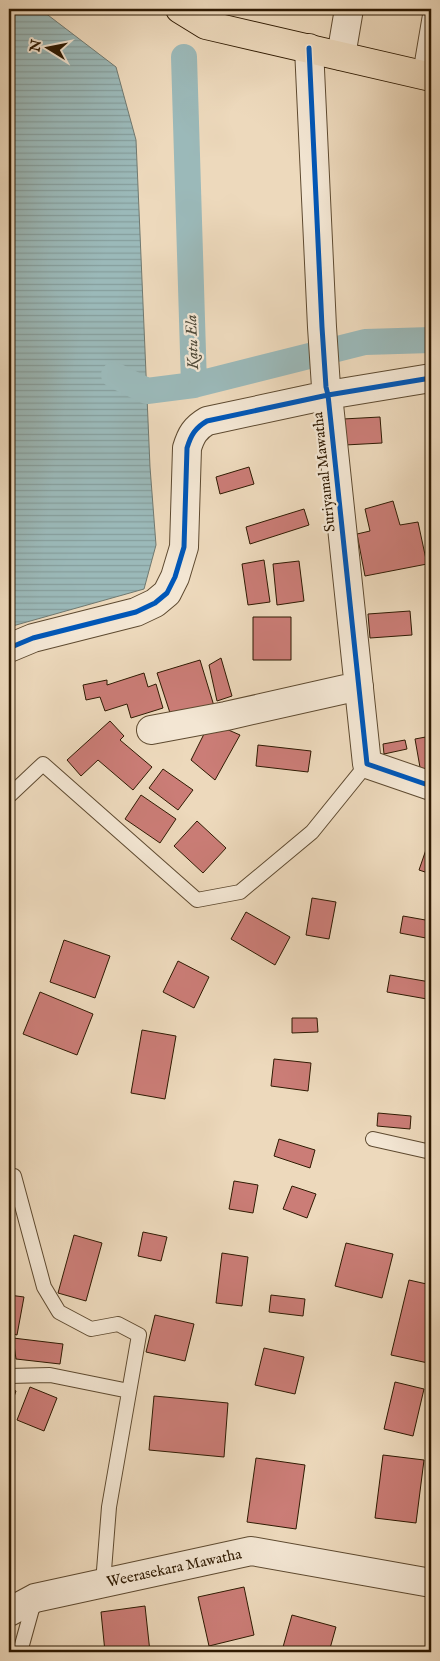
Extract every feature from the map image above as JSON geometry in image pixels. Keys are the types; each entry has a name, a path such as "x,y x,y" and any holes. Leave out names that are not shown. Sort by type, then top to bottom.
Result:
{"main road":[{"path":"180,9 206,25 426,75"}],"street":[{"path":"341,56 349,9"},
{"name":"Suriyamal Mawatha","path":"309,48 322,327 327,391 367,764"},
{"path":"9,648 33,638 136,612 155,603 167,593 175,578 184,547 187,448 191,435 197,427 206,421 327,391 431,378"},
{"path":"151,730 226,716 359,686"},
{"path":"367,764 431,786"},
{"name":"Weerasekara Mawatha","path":"9,1612 35,1598 251,1551 431,1583"}],"lane":[{"path":"426,75 431,9"},
{"path":"9,796 43,764 197,900 240,892 312,832 367,764"},
{"path":"373,1139 431,1152"},
{"path":"14,1176 44,1287 59,1312 91,1329 118,1324 139,1335 110,1507 103,1583"},
{"path":"9,1376 50,1375 129,1391"},
{"path":"20,1652 35,1598"}],"water":[{"path":"9,9 40,9 116,67 136,140 150,467 156,545 144,589 9,627"}],"building":[{"path":"380,417 382,443 345,445 343,419"},
{"path":"249,467 254,484 220,494 216,477"},
{"path":"393,501 400,525 418,522 427,564 365,576 357,534 370,531 365,509"},
{"path":"304,509 309,525 250,544 246,527"},
{"path":"264,560 270,602 248,605 242,564"},
{"path":"299,561 304,601 277,605 273,564"},
{"path":"410,611 412,635 370,638 368,614"},
{"path":"253,617 291,617 291,660 253,660"},
{"path":"221,658 232,696 217,701 209,665"},
{"path":"200,660 214,706 172,719 157,673"},
{"path":"144,673 148,687 156,684 163,708 131,718 127,704 105,711 100,697 86,700 83,685 107,680 107,685"},
{"path":"110,721 124,736 120,740 152,767 133,790 98,760 81,776 67,760"},
{"path":"210,722 240,735 215,780 191,760"},
{"path":"431,736 431,771 421,773 415,739"},
{"path":"405,740 407,749 384,754 383,744"},
{"path":"258,745 311,751 308,772 256,766"},
{"path":"9,767 15,774 9,780"},
{"path":"163,769 193,790 178,810 149,788"},
{"path":"141,795 176,819 160,843 125,819"},
{"path":"197,821 226,848 203,873 174,846"},
{"path":"431,838 431,874 419,870"},
{"path":"312,898 336,902 329,939 306,935"},
{"path":"246,912 290,937 275,965 231,939"},
{"path":"403,916 431,921 431,939 400,933"},
{"path":"64,940 110,956 95,998 50,982"},
{"path":"178,961 209,977 194,1008 163,992"},
{"path":"390,975 430,982 427,999 387,992"},
{"path":"40,992 93,1014 77,1055 23,1034"},
{"path":"292,1018 317,1018 318,1032 292,1033"},
{"path":"142,1030 176,1036 165,1099 131,1093"},
{"path":"274,1059 311,1063 308,1091 271,1086"},
{"path":"378,1113 411,1116 410,1129 377,1126"},
{"path":"279,1139 315,1150 310,1168 274,1156"},
{"path":"234,1181 258,1185 253,1213 229,1209"},
{"path":"292,1186 316,1194 307,1218 283,1209"},
{"path":"143,1232 167,1237 161,1261 138,1256"},
{"path":"74,1235 102,1243 86,1301 58,1293"},
{"path":"346,1243 393,1254 382,1298 335,1286"},
{"path":"222,1253 248,1257 242,1306 216,1303"},
{"path":"409,1280 431,1285 431,1347 428,1363 391,1355"},
{"path":"9,1295 24,1297 17,1335 9,1333"},
{"path":"271,1295 305,1299 303,1316 269,1312"},
{"path":"155,1315 194,1324 185,1361 146,1352"},
{"path":"13,1338 63,1344 60,1364 16,1359"},
{"path":"264,1348 304,1357 295,1394 255,1385"},
{"path":"395,1382 424,1389 413,1436 384,1429"},
{"path":"30,1387 57,1398 44,1431 17,1420"},
{"path":"9,1388 16,1391 9,1411"},
{"path":"154,1396 228,1403 224,1457 149,1450"},
{"path":"383,1455 424,1460 416,1523 375,1518"},
{"path":"256,1458 305,1465 296,1529 247,1522"},
{"path":"244,1587 254,1635 209,1646 198,1597"},
{"path":"145,1606 150,1652 105,1652 101,1612"},
{"path":"292,1615 336,1627 329,1652 301,1652 283,1647"}],"waterway":[{"name":"Katu Ela","path":"184,57 194,385 365,342 431,340"},
{"path":"114,375 147,391 194,385"}],"cycle path":[{"path":"309,48 326,387 367,764 431,786"},
{"path":"9,648 33,638 136,612 155,603 167,593 175,577 184,547 187,448 190,439 199,426 207,421 328,395 431,378"}]}
